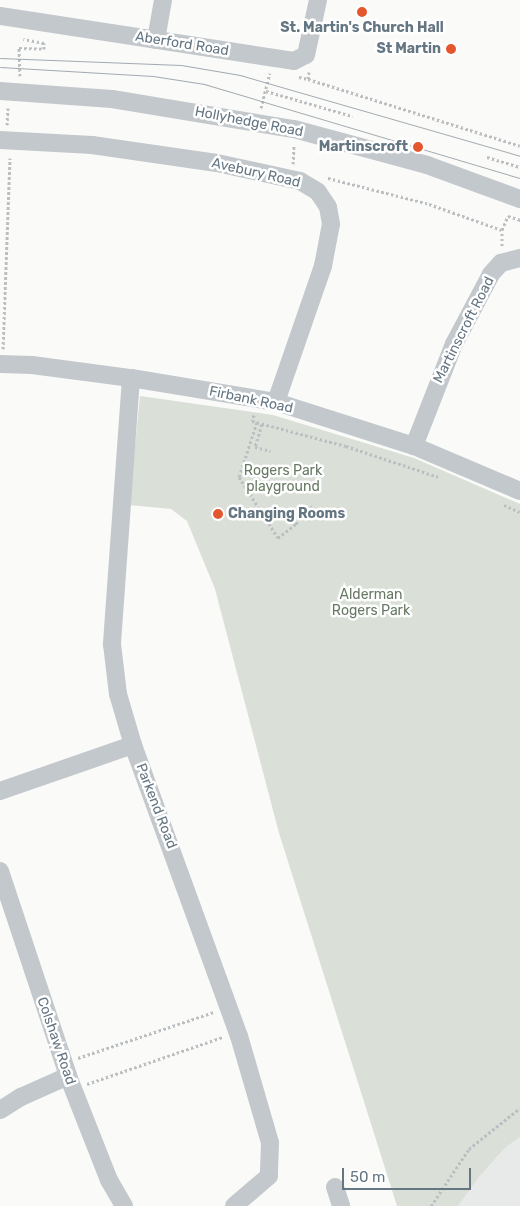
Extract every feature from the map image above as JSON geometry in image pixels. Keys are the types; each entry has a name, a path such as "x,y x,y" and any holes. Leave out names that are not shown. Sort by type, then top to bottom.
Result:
{"street":[{"path":"156,40 163,0"},
{"path":"307,67 318,0"},
{"name":"Aberford Road","path":"0,16 294,61 307,67"},
{"name":"Hollyhedge Road","path":"4,91 112,99 294,129 427,166 520,199"},
{"name":"Avebury Road","path":"5,140 92,145 217,163 293,179 318,192 328,207 331,224 323,266 267,401"},
{"name":"Martinscroft Road","path":"414,446 454,344 491,274 501,263 520,258"},
{"name":"Firbank Road","path":"1,364 131,378 267,401 414,446 520,491"},
{"name":"Parkend Road","path":"131,378 112,644 118,694 133,745 238,1032 270,1143 272,1163 269,1176 234,1206"},
{"path":"0,791 133,745"},
{"name":"Colshaw Road","path":"0,870 68,1076 108,1180 124,1206"},
{"path":"0,1110 21,1097 68,1076"},
{"path":"335,1188 341,1206"}],"path":[{"path":"1,364 5,140 4,91 9,78 20,78 19,48 44,49 44,43 20,38"},
{"path":"307,67 520,146"},
{"path":"266,91 352,116"},
{"path":"293,179 294,129"},
{"path":"487,157 520,167"},
{"path":"320,176 429,204 502,230"},
{"path":"501,263 502,230 508,216 520,220"},
{"path":"267,401 252,421 393,460 445,479"},
{"path":"257,422 239,477 278,538 296,524 303,512 309,513 312,506"},
{"path":"262,424 255,446 271,451"},
{"path":"502,504 520,512"},
{"path":"68,1076 229,1007"},
{"path":"68,1076 238,1032"},
{"path":"432,1206 469,1149 520,1108"}],"shaded area":[{"path":"520,1137 520,1206 458,1206 479,1177 505,1148"}],"green space":[{"name":"Alderman Rogers Park","path":"140,396 273,415 414,458 520,504 520,1137 505,1148 479,1177 458,1206 397,1206 279,833 215,589 187,521 171,509 129,505"}],"tram line":[{"path":"0,58 181,65 240,75 520,156"},
{"path":"0,67 153,76 204,84 520,178"}],"place":[{"name":"St. Martin's Church Hall","path":"362,12"},
{"name":"St Martin","path":"451,49"},
{"name":"Martinscroft","path":"418,147"},
{"name":"Changing Rooms","path":"218,514"}],"park label":[{"name":"Rogers Park playground","path":"283,480"}]}
